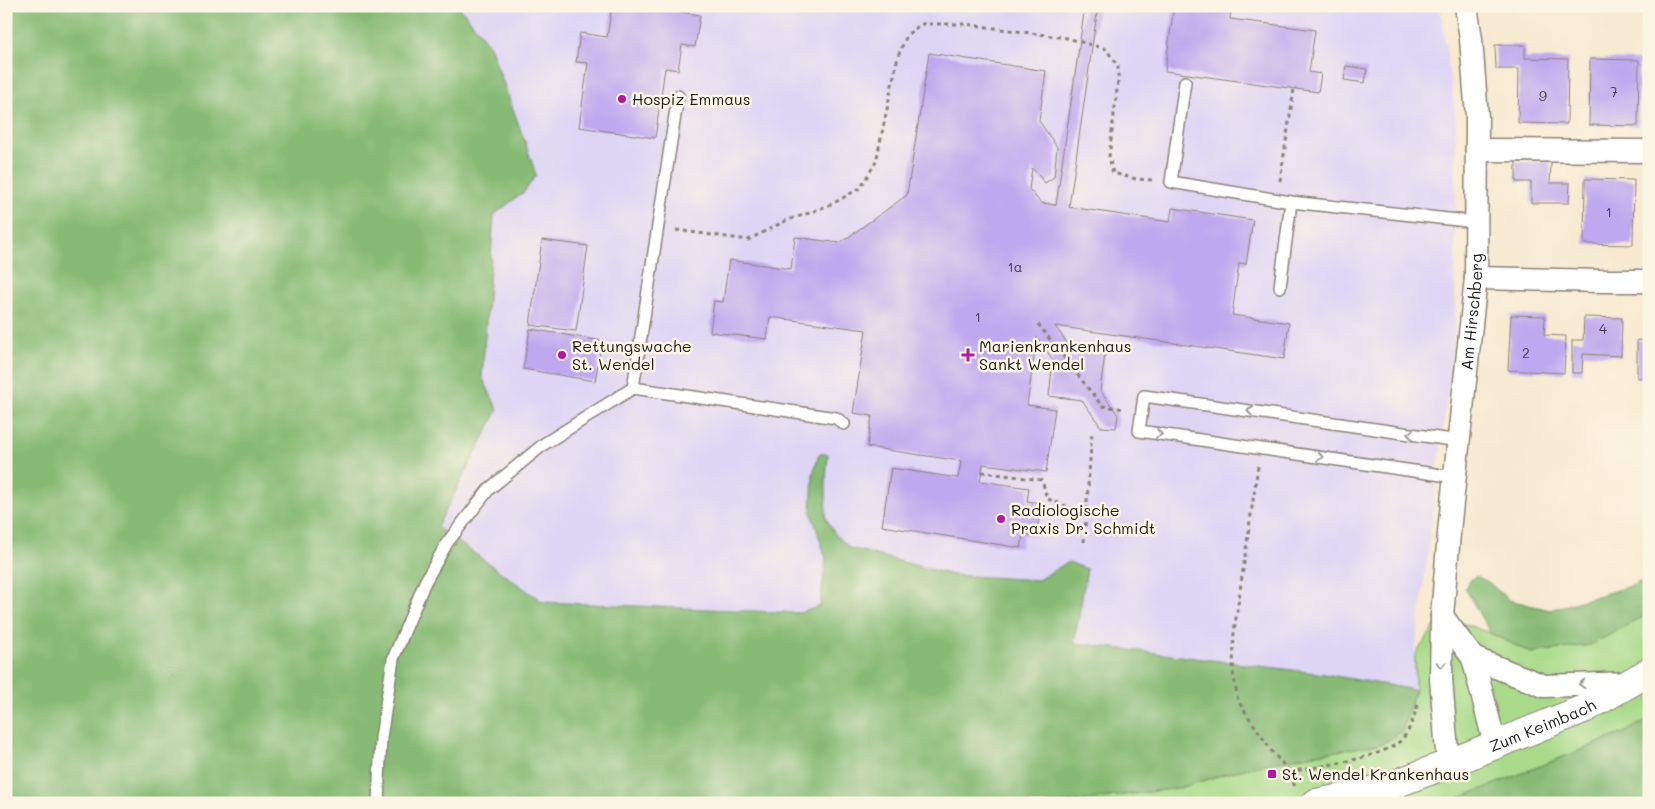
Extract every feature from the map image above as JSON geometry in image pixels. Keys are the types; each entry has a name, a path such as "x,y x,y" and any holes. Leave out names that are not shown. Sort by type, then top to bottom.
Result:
{"street":[{"name":"Am Hirschberg","path":"1448,764 1441,679 1442,616 1476,278 1477,150 1475,88 1466,6"},
{"path":"1477,150 1649,151"},
{"path":"1476,278 1649,281"},
{"path":"1442,616 1473,658 1495,745"},
{"path":"1473,658 1544,686 1640,677"},
{"name":"Zum Keimbach","path":"1306,798 1352,796 1395,789 1448,764 1586,708 1640,677"}],"lane":[{"path":"1186,82 1171,182 1291,202 1476,222"},
{"path":"633,388 678,96"},
{"path":"1280,287 1291,202"},
{"path":"378,803 381,738 393,659 425,582 447,543 489,489 544,444 633,388 836,418 844,424"},
{"path":"1455,477 1139,431 1144,396 1459,441"}],"path":[{"path":"658,228 748,240 785,220 810,213 834,203 860,188 876,162 898,56 907,35 921,24 965,24 1067,38 1106,48 1118,66 1109,157 1113,173 1136,179 1171,182"},
{"path":"1277,199 1294,89"},
{"path":"1084,542 1092,433"},
{"path":"1260,449 1234,632 1233,672 1238,701 1273,753 1290,772 1295,784 1306,798"},
{"path":"982,472 1041,480 1048,499 1086,514"},
{"path":"1290,772 1381,752 1399,742 1410,728 1420,700"}],"shaded area":[{"name":"Marienkrankenhaus Sankt Wendel","path":"459,6 1440,6 1456,120 1455,333 1415,655 1415,690 1324,674 1073,643 1068,562 1039,580 952,575 850,548 835,534 826,518 828,454 811,512 826,558 820,606 801,613 543,602 437,527 498,410 482,377 494,215 525,191 536,175 490,46"}],"green space":[{"path":"6,6 459,6 490,46 536,175 525,191 494,215 482,377 498,410 437,527 543,602 800,613 820,606 826,558 811,512 813,474 819,454 828,454 826,518 835,534 850,548 952,575 1038,580 1068,562 1087,569 1074,643 1324,674 1415,690 1402,732 1382,744 1298,757 1231,772 1180,788 1061,803 6,803"},
{"path":"1476,576 1488,582 1509,600 1550,610 1634,585 1649,577 1649,614 1590,645 1531,653 1490,633 1465,588 1469,581"},
{"path":"1649,614 1649,718 1626,732 1447,803 1061,803 1180,788 1231,772 1298,757 1382,744 1415,690 1415,655 1442,616 1490,633 1531,653 1590,645"},
{"path":"1649,718 1649,803 1447,803 1626,732"}],"building":[{"name":"Hospiz Emmaus","path":"612,6 641,6 700,15 695,47 682,45 678,70 665,68 655,138 579,127 588,63 576,62 580,33 607,37"},
{"path":"1085,6 1098,6 1069,207 1170,222 1172,208 1253,220 1246,264 1239,263 1232,315 1289,323 1284,359 1055,326 1072,350 1105,354 1100,390 1118,415 1116,428 1101,427 1082,400 1049,396 1053,360 1037,337 1027,405 1055,409 1046,472 983,464 980,481 1029,488 1027,501 1041,503 1036,536 1023,534 1021,548 882,526 891,468 958,478 961,461 867,447 872,416 853,413 866,330 770,317 767,339 710,332 714,301 723,302 729,260 791,269 795,237 840,243 907,195 929,53 1046,71 1039,121 1057,147 1054,177 1045,183 1032,168 1029,189 1041,203 1056,205"},
{"path":"1174,6 1231,6 1230,19 1315,30 1309,72 1321,74 1318,92 1165,71"},
{"path":"1495,45 1525,45 1525,58 1568,59 1567,124 1518,123 1519,69 1496,69"},
{"path":"1590,59 1639,60 1638,126 1589,125"},
{"path":"1346,66 1367,69 1365,83 1344,80"},
{"path":"1516,162 1551,162 1550,183 1570,183 1569,203 1531,203 1531,182 1516,182"},
{"path":"1585,179 1634,180 1633,245 1584,244"},
{"path":"542,240 588,246 576,331 530,325"},
{"path":"1511,315 1545,316 1544,335 1566,336 1564,373 1508,370"},
{"path":"1584,317 1622,318 1621,356 1583,354 1582,373 1572,373 1572,340 1583,340"},
{"name":"Rettungswache St. Wendel","path":"530,329 602,341 595,381 523,369"},
{"path":"1637,340 1649,341 1649,378 1637,378"}],"place":[{"name":"Hospiz Emmaus","path":"622,99"},
{"name":"Rettungswache St. Wendel","path":"562,355"},
{"name":"Marienkrankenhaus Sankt Wendel","path":"968,355"},
{"name":"Radiologische Praxis Dr. Schmidt","path":"1001,519"},
{"name":"St. Wendel Krankenhaus","path":"1272,774"}]}
